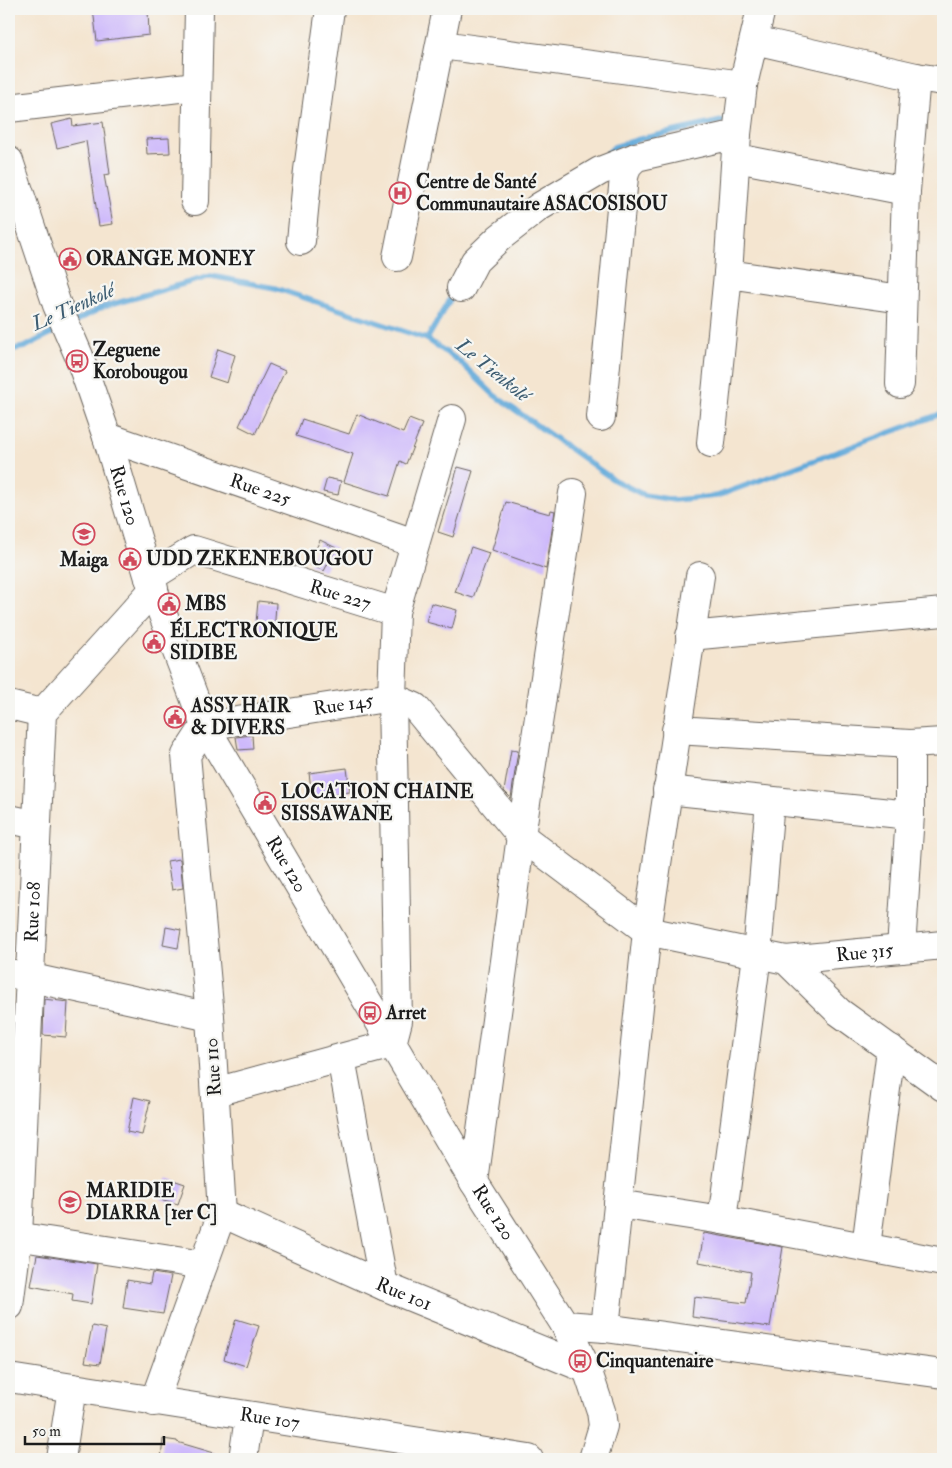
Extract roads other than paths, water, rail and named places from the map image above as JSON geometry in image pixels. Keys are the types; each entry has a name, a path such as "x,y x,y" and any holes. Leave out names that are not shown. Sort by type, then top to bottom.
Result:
{"street":[{"path":"195,201 198,9"},
{"path":"301,241 308,170 330,9"},
{"path":"397,257 441,45 446,9"},
{"path":"712,443 728,274 742,85 761,9"},
{"path":"754,40 916,77 943,81"},
{"path":"441,45 742,85"},
{"path":"900,384 906,191 916,77"},
{"path":"9,108 196,86"},
{"path":"461,288 475,261 500,238 539,208 600,171 636,157 737,146 906,191"},
{"path":"601,417 624,177 628,166 636,157"},
{"name":"Rue 120","path":"11,178 57,305 79,356 107,437 152,583 206,726 474,1182 565,1325 591,1380 601,1411 602,1426 593,1459"},
{"path":"728,274 902,299"},
{"path":"214,1092 392,1044 398,1021 392,697 395,612 452,419"},
{"name":"Rue 225","path":"107,437 414,543"},
{"path":"474,1182 521,836 573,493"},
{"name":"Rue 227","path":"152,583 194,550 395,612"},
{"path":"605,1328 647,931 700,576"},
{"path":"9,705 42,713 152,583"},
{"path":"690,636 943,612"},
{"path":"392,697 415,707 521,836 647,931"},
{"name":"Rue 145","path":"206,726 392,697"},
{"name":"Rue 108","path":"9,1306 13,1235 19,975 37,825 42,713"},
{"name":"Rue 110","path":"154,1402 222,1213 210,1017 186,755 206,726"},
{"path":"676,730 910,744 943,742"},
{"path":"901,949 910,815 910,744"},
{"path":"667,790 910,815"},
{"path":"722,1220 757,955 770,801"},
{"path":"9,819 37,825"},
{"name":"Rue 315","path":"647,931 786,960 943,945"},
{"path":"786,960 840,1012 943,1087"},
{"path":"19,975 210,1017"},
{"path":"866,1247 891,1049"},
{"path":"341,1058 384,1286"},
{"path":"618,1204 722,1220 943,1262"},
{"name":"Rue 101","path":"222,1213 591,1380"},
{"path":"13,1235 203,1265"},
{"path":"565,1325 605,1328 943,1374"},
{"name":"Rue 107","path":"9,1378 249,1417 424,1452 529,1459"},
{"path":"61,1459 72,1388"},
{"path":"243,1459 249,1417"}],"waterway":[{"path":"603,158 614,147 640,139 726,120"},
{"name":"Le Tienkolé","path":"72,323 103,307 211,276 275,288 427,339 459,361 494,395 614,480 644,495 674,500 717,496 943,413"},
{"path":"427,339 455,291"},
{"name":"Le Tienkolé","path":"9,350 25,347 59,329"}],"place":[{"name":"Centre de Santé Communautaire ASACOSISOU","path":"400,193"},
{"name":"ORANGE MONEY","path":"70,259"},
{"name":"Zeguene Korobougou","path":"77,361"},
{"name":"Maiga","path":"84,534"},
{"name":"UDD ZEKENEBOUGOU","path":"130,559"},
{"name":"MBS","path":"169,604"},
{"name":"ÉLECTRONIQUE SIDIBE","path":"154,642"},
{"name":"ASSY HAIR & DIVERS","path":"175,717"},
{"name":"LOCATION CHAINE SISSAWANE","path":"265,803"},
{"name":"Arret","path":"370,1013"},
{"name":"MARIDIE DIARRA [1er C]","path":"70,1202"},
{"name":"Cinquantenaire","path":"580,1361"}]}
